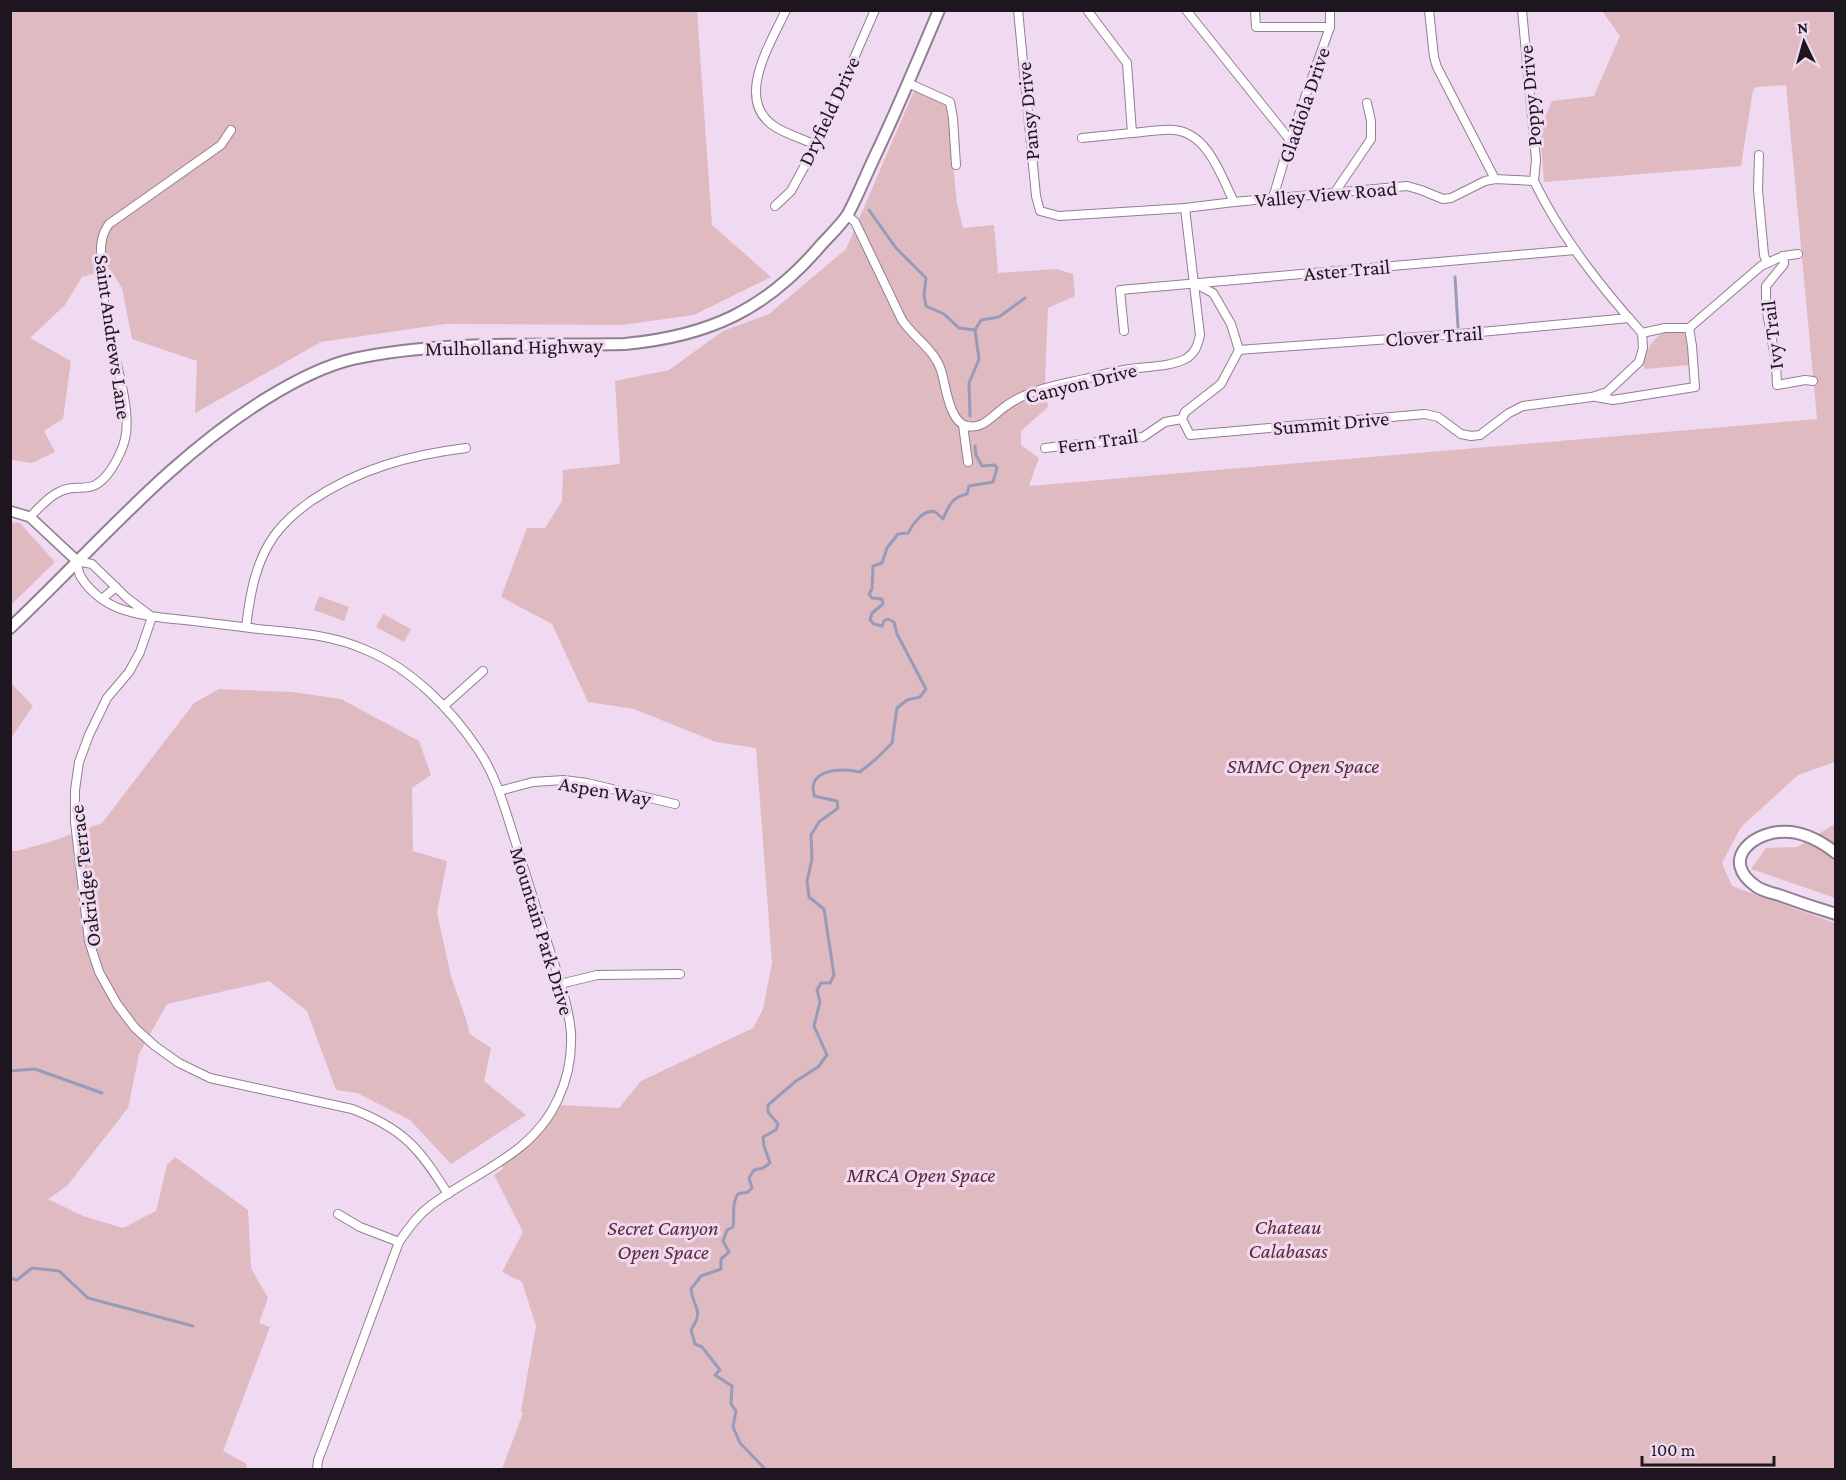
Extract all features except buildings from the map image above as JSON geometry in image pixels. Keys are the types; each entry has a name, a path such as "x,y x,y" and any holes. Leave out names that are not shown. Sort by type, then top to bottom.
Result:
{"main road":[{"name":"Mulholland Highway","path":"10,628 149,491 198,448 256,405 312,374 351,360 417,348 625,344 666,339 711,326 752,307 787,282 847,215 939,10"},
{"path":"1836,853 1822,842 1807,836 1790,832 1774,832 1758,837 1748,844 1742,853 1741,865 1746,876 1758,888 1836,914"}],"street":[{"path":"786,10 760,67 756,96 760,109 777,128 816,145"},
{"name":"Dryfield Drive","path":"775,206 791,191 816,145 875,10"},
{"name":"Pansy Drive","path":"1018,10 1036,196 1040,211"},
{"path":"1087,10 1127,63 1132,133"},
{"path":"1186,10 1290,140"},
{"path":"1255,10 1256,27 1330,27"},
{"name":"Gladiola Drive","path":"1273,198 1290,140 1330,27 1330,10"},
{"path":"1429,10 1437,67 1495,179"},
{"name":"Poppy Drive","path":"1522,10 1536,160 1534,181"},
{"path":"908,83 950,102 956,165"},
{"path":"1335,192 1371,139 1371,121 1367,103"},
{"name":"Saint Andrews Lane","path":"30,517 45,501 58,492 90,488 98,484 112,467 125,439 127,420 125,404 105,313 100,246 104,231 109,224 221,145 231,130"},
{"path":"1082,138 1173,130 1191,135 1206,147 1234,202"},
{"path":"1759,155 1758,190 1764,255 1767,263"},
{"name":"Valley View Road","path":"1040,211 1059,216 1185,208 1407,186 1421,189 1443,199 1451,198 1485,181 1495,179 1534,181"},
{"path":"1534,181 1547,208 1575,250 1642,333 1665,328 1689,328 1767,263 1784,256 1798,254"},
{"name":"Canyon Drive","path":"963,425 974,427 985,423 1006,405 1035,392 1124,369 1173,363 1194,352 1200,335 1185,208"},
{"path":"847,215 855,222 902,320 929,349 938,364 953,413 963,425 968,462"},
{"name":"Aster Trail","path":"1124,332 1120,290 1575,250"},
{"name":"Ivy Trail","path":"1784,256 1784,264 1766,286 1766,306 1776,363 1777,385 1805,380 1813,381"},
{"path":"1182,419 1185,412 1221,384 1239,350 1231,324 1213,293 1194,283"},
{"name":"Clover Trail","path":"1239,350 1459,334 1629,318"},
{"path":"1592,397 1613,400 1695,387 1689,328"},
{"name":"Summit Drive","path":"1182,419 1188,432 1192,435 1425,414 1438,417 1461,434 1480,435 1522,406 1592,397 1607,392 1639,362 1643,348 1642,333"},
{"name":"Fern Trail","path":"1045,448 1143,437 1165,422 1182,419"},
{"path":"246,627 255,574 274,536 288,519 340,483 372,469 418,456 466,448"},
{"path":"10,511 30,517 77,561 92,564 127,598 152,617"},
{"name":"Mountain Park Drive","path":"77,561 80,576 102,599 120,609 152,617 310,634 342,641 368,651 410,676 445,705 482,754 499,791 560,984 571,1030 571,1054 566,1079 557,1102 546,1121 526,1145 428,1208 412,1223 399,1242 332,1420 318,1460 317,1470"},
{"path":"102,599 116,586"},
{"name":"Oakridge Terrace","path":"152,617 140,652 129,672 107,698 79,762 75,790 75,822 89,941 99,972 117,1004 135,1028 179,1063 210,1078 352,1109 383,1122 412,1144 427,1160 448,1194"},
{"path":"445,705 483,671"},
{"name":"Aspen Way","path":"499,791 533,782 564,780 587,783 675,804"},
{"path":"560,984 597,975 680,974"},
{"path":"338,1214 360,1227 399,1242"}],"green space":[{"path":"11,11 697,11 712,225 771,277 694,315 622,325 445,324 321,342 195,413 197,361 132,339 122,288 110,269 82,277 65,305 30,338 71,361 63,419 44,431 55,452 32,463 11,460"},
{"path":"1602,11 1835,11 1835,762 1798,775 1741,827 1722,863 1732,886 1835,923 1835,1469 502,1469 523,1413 521,1411 536,1326 522,1282 502,1272 523,1232 494,1175 503,1169 499,1161 528,1139 553,1105 619,1108 641,1081 753,1028 763,1009 772,963 756,748 716,742 634,709 588,702 552,624 501,597 527,528 545,528 562,501 563,470 620,464 615,381 669,370 723,331 769,314 846,249 914,91 941,101 947,106 957,203 963,228 994,225 998,273 1056,269 1073,274 1075,296 1048,308 1045,382 1048,407 1021,431 1021,445 1039,458 1029,486 1817,419 1786,85 1756,87 1753,90 1741,166 1544,182 1540,129 1552,101 1594,96 1620,36"},
{"path":"1674,331 1683,332 1688,337 1690,365 1645,369 1642,363 1653,341 1662,334"},
{"path":"11,522 20,523 55,562 11,605"},
{"path":"319,596 349,607 344,621 314,610"},
{"path":"383,614 411,629 404,642 376,627"},
{"path":"11,683 33,706 11,738"},
{"path":"219,689 292,692 341,699 419,741 431,775 412,788 413,851 447,861 437,913 451,976 470,1034 491,1048 484,1081 526,1115 451,1164 410,1120 357,1093 336,1090 307,1011 269,981 167,1004 139,1054 128,1108 67,1186 48,1199 83,1216 123,1228 156,1211 167,1165 175,1157 248,1210 251,1268 268,1298 259,1323 270,1327 223,1451 247,1464 246,1469 11,1470 11,851 53,841 102,823 194,703"},
{"path":"1835,824 1835,898 1751,869 1766,848 1797,847"}],"waterway":[{"path":"869,210 896,248 926,278 924,295 926,306 944,314 959,328 975,330 979,359 969,383 970,416"},
{"path":"1455,277 1458,327"},
{"path":"975,330 981,320 999,317 1025,298"},
{"path":"766,1470 740,1443 733,1427 736,1411 731,1404 732,1386 715,1375 720,1370 702,1347 695,1344 691,1330 698,1313 691,1289 701,1276 721,1269 721,1259 729,1252 723,1241 727,1230 733,1227 736,1198 738,1194 748,1192 752,1188 749,1178 754,1170 770,1163 763,1137 776,1130 778,1124 768,1112 768,1105 796,1081 818,1067 827,1055 814,1026 820,1002 817,990 821,983 830,983 834,975 824,909 809,897 807,881 812,859 811,835 819,822 838,808 837,801 814,796 813,786 820,775 826,772 840,770 860,772 876,759 892,743 897,708 907,700 920,697 926,689 897,634 894,622 888,619 882,626 870,620 872,613 883,604 882,599 872,598 869,594 872,589 873,566 882,563 887,548 898,534 908,533 915,522 927,512 935,512 943,519 952,502 957,497 967,494 969,486 993,482 997,468 995,465 982,466 976,455 975,446"},
{"path":"10,1071 35,1069 102,1093"},
{"path":"10,1278 17,1280 32,1268 59,1271 88,1298 193,1326"}],"park label":[{"name":"SMMC Open Space","path":"1303,766"},
{"name":"MRCA Open Space","path":"921,1175"},
{"name":"Chateau Calabasas","path":"1288,1239"},
{"name":"Secret Canyon Open Space","path":"663,1240"}]}
